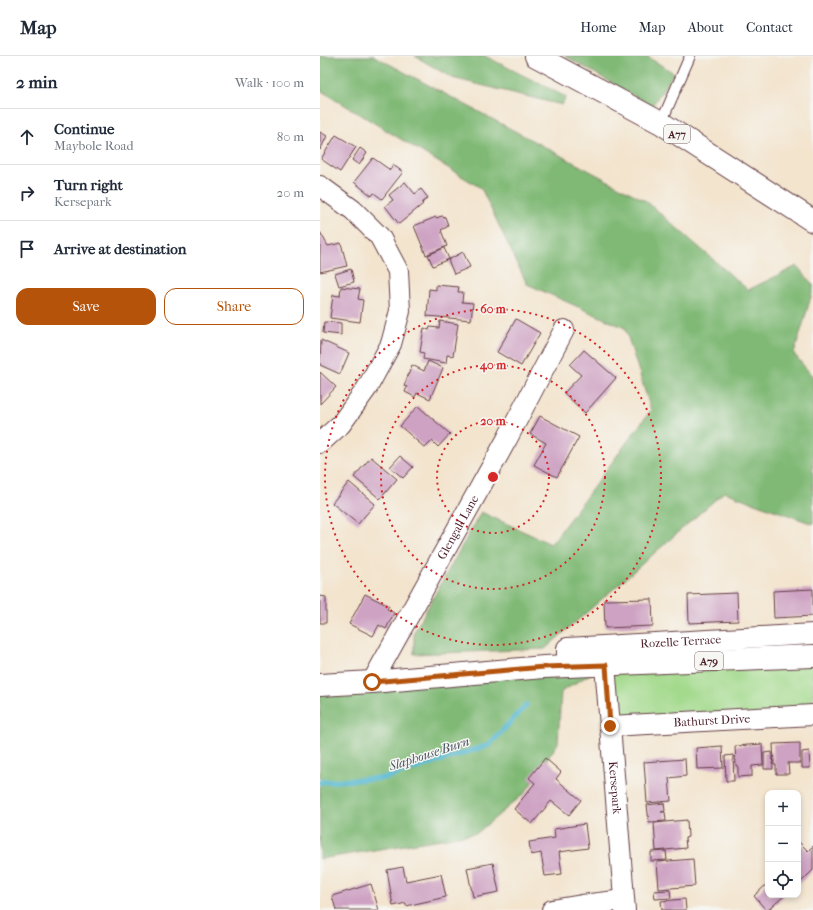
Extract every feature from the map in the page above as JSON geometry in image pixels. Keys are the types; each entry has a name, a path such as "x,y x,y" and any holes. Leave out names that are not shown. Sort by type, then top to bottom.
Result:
{"main road":[{"name":"A77","path":"536,56 661,123 813,221"},
{"name":"A79","path":"320,685 544,667 813,656"}],"street":[{"path":"320,186 353,210 380,237 398,271 400,311 391,344 367,388 341,424 320,443"},
{"name":"Glengall Lane","path":"372,682 507,439 564,330"},
{"name":"Rozelle Terrace","path":"567,667 567,648 813,634"},
{"name":"Kersepark","path":"606,665 624,905"},
{"name":"Bathurst Drive","path":"610,726 813,715"},
{"path":"552,910 582,905 624,905"}],"lane":[{"path":"661,123 690,56"}],"green space":[{"path":"320,56 374,56 646,201 748,290 797,266 813,285 813,290 794,354 813,377 813,524 724,492 545,649 414,654 414,632 481,512 551,544 651,410 625,328 527,284 481,188 320,90"},
{"path":"415,56 485,56 566,97 562,105 452,78"},
{"path":"565,56 646,56 674,73 652,106"},
{"path":"813,656 813,715 610,726 605,665"},
{"path":"605,665 561,692 558,743 525,793 477,833 320,859 320,684"}],"building":[{"path":"320,132 327,136 320,150"},
{"path":"336,135 356,147 340,172 321,159"},
{"path":"360,148 367,153 359,165 352,160"},
{"path":"373,158 390,170 393,165 403,172 382,199 374,193 372,196 354,182"},
{"path":"405,182 415,194 421,189 428,198 399,224 385,206 393,200 389,195"},
{"path":"442,216 445,217 448,225 441,230 447,246 426,255 414,226"},
{"path":"320,232 328,246 341,243 347,266 320,272"},
{"path":"444,248 449,259 433,266 428,255"},
{"path":"463,252 470,267 454,274 448,260"},
{"path":"351,269 354,282 339,286 335,274"},
{"path":"436,285 459,287 458,292 463,292 462,302 473,303 471,320 427,316 429,289 436,290"},
{"path":"341,287 360,289 358,299 363,300 360,322 330,318 333,295 340,296"},
{"path":"516,319 540,333 521,366 497,352"},
{"path":"440,321 458,324 453,356 447,355 446,363 423,359 424,353 420,352 424,328 429,330 430,327 439,328"},
{"path":"324,322 341,323 341,335 323,333"},
{"path":"321,340 349,353 340,374 320,365"},
{"path":"584,350 616,378 585,413 564,393 581,375 570,365"},
{"path":"428,361 443,368 430,399 417,393 415,397 405,392 407,387 404,386 412,365 424,371"},
{"path":"320,372 336,387 320,404"},
{"path":"418,406 450,434 438,447 432,441 425,448 400,426"},
{"path":"540,416 579,437 557,477 534,465 546,443 530,434"},
{"path":"400,456 413,467 403,478 390,467"},
{"path":"371,457 397,479 380,499 354,477"},
{"path":"349,482 375,504 358,524 332,503"},
{"path":"813,589 813,616 774,618 773,591"},
{"path":"737,593 738,621 689,623 688,595"},
{"path":"365,594 389,606 387,609 394,613 386,629 379,625 373,636 349,624"},
{"path":"320,596 326,597 326,623 320,623"},
{"path":"652,599 653,626 605,628 604,600"},
{"path":"800,743 800,763 788,763 789,774 776,774 773,744"},
{"path":"762,744 763,765 752,766 752,776 738,777 735,746"},
{"path":"722,746 723,768 697,769 696,748"},
{"path":"809,751 810,768 802,768 802,752"},
{"path":"772,752 773,769 764,769 764,753"},
{"path":"733,755 734,781 726,781 725,756"},
{"path":"545,758 561,772 556,779 581,800 569,815 551,801 532,824 514,809 535,783 529,778"},
{"path":"685,759 686,776 669,778 671,801 647,803 644,762"},
{"path":"664,803 665,811 661,812 665,812 666,821 649,822 647,805"},
{"path":"687,820 688,837 685,838 686,848 656,851 654,823"},
{"path":"585,824 588,848 559,852 562,874 545,876 541,853 531,855 529,842 555,838 554,829"},
{"path":"801,844 808,851 813,846 813,870 801,882"},
{"path":"666,851 667,860 651,861 651,852"},
{"path":"693,859 695,886 659,889 657,862"},
{"path":"493,863 499,892 473,897 467,868"},
{"path":"403,867 406,881 441,874 446,897 406,906 406,903 393,906 387,870"},
{"path":"371,884 379,910 336,910 332,896"},
{"path":"765,886 765,898 782,898 768,910 766,910 754,896"},
{"path":"670,890 671,898 655,899 654,891"},
{"path":"685,899 686,910 662,910 661,901"}],"waterway":[{"name":"Slaphouse Burn","path":"320,782 385,778 489,745 526,705"}],"route":[{"path":"372,682 544,667 606,665 610,726"}]}
